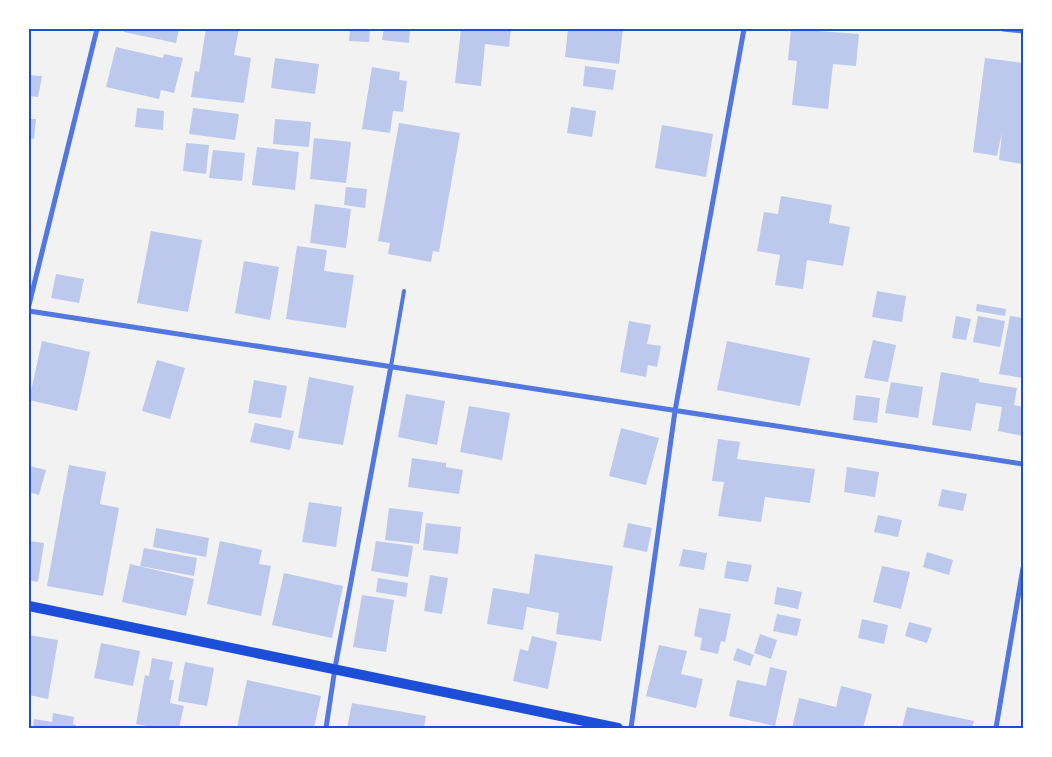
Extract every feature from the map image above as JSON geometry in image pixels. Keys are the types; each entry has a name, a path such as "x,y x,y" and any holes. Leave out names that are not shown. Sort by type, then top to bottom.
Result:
{"main road":[{"path":"29,606 618,728"}],"street":[{"path":"29,305 97,29"},
{"path":"631,728 675,411 744,29"},
{"path":"1003,29 1023,31"},
{"path":"29,310 1023,464"},
{"path":"326,728 335,668 391,366"},
{"path":"996,728 1023,568"}],"lane":[{"path":"391,366 404,291"}],"building":[{"path":"124,29 179,29 176,43 124,32"},
{"path":"206,29 239,29 234,55 251,58 244,103 191,97 195,71 199,72"},
{"path":"350,29 370,29 369,42 349,41"},
{"path":"384,29 410,29 409,43 382,40"},
{"path":"461,29 511,29 509,47 485,44 481,86 455,83"},
{"path":"568,29 623,29 619,64 565,57"},
{"path":"791,29 859,34 856,66 833,64 828,109 792,105 797,61 788,60"},
{"path":"116,47 163,58 164,54 183,58 174,93 161,90 159,99 106,87"},
{"path":"275,58 319,64 315,94 271,88"},
{"path":"985,58 1023,63 1023,164 999,160 1002,133 997,156 973,152"},
{"path":"585,66 616,70 613,90 583,86"},
{"path":"372,67 400,72 399,80 407,81 403,112 393,111 390,133 362,129"},
{"path":"29,75 42,76 38,97 29,96"},
{"path":"571,107 596,111 592,137 567,133"},
{"path":"137,108 164,111 163,130 135,127"},
{"path":"193,108 239,114 235,140 189,134"},
{"path":"29,119 36,119 34,139 29,138"},
{"path":"275,119 311,122 309,147 273,144"},
{"path":"399,123 460,133 439,252 433,251 431,262 388,254 390,243 378,241"},
{"path":"662,125 713,134 706,177 655,168"},
{"path":"314,138 351,142 346,183 310,179"},
{"path":"186,143 209,145 206,174 183,171"},
{"path":"257,147 299,152 295,190 252,185"},
{"path":"213,150 245,153 242,181 209,178"},
{"path":"346,187 367,189 365,208 344,205"},
{"path":"781,196 832,205 829,223 850,227 843,266 807,260 803,289 775,285 780,255 757,251 764,212 778,214"},
{"path":"315,204 351,209 346,248 310,243"},
{"path":"151,231 202,240 188,312 137,303"},
{"path":"297,246 327,250 324,271 354,275 346,328 286,319"},
{"path":"244,261 279,267 270,320 235,313"},
{"path":"56,274 84,279 79,303 51,298"},
{"path":"877,291 906,296 902,322 872,317"},
{"path":"977,304 1006,309 1005,316 976,311"},
{"path":"956,316 971,319 966,340 952,338"},
{"path":"978,316 1005,321 1000,347 973,342"},
{"path":"1010,316 1023,318 1023,378 999,374"},
{"path":"629,321 651,325 647,344 661,346 657,367 648,365 646,377 620,372"},
{"path":"873,340 896,345 888,382 864,378"},
{"path":"42,341 90,352 77,411 29,400"},
{"path":"727,341 810,358 800,406 717,390"},
{"path":"157,360 185,368 170,419 142,411"},
{"path":"941,372 979,379 979,382 1017,388 1014,405 1023,407 1023,436 998,431 1002,407 976,403 971,431 932,425"},
{"path":"309,377 354,386 343,445 298,438"},
{"path":"254,380 287,386 281,418 248,413"},
{"path":"891,382 923,387 918,418 885,413"},
{"path":"406,394 445,401 437,445 398,437"},
{"path":"856,395 880,398 877,423 853,420"},
{"path":"469,406 510,413 502,460 460,452"},
{"path":"255,423 294,431 290,450 250,442"},
{"path":"621,428 659,438 646,485 609,476"},
{"path":"718,439 740,442 737,459 815,469 810,503 765,497 761,522 718,516 724,482 712,481"},
{"path":"412,458 446,463 446,467 463,470 459,494 408,487"},
{"path":"69,465 106,472 100,504 119,508 103,596 47,586"},
{"path":"29,466 46,470 39,495 29,492"},
{"path":"847,467 879,472 875,497 844,492"},
{"path":"942,489 967,494 963,511 938,506"},
{"path":"309,502 342,507 336,547 302,542"},
{"path":"389,508 423,512 419,544 385,540"},
{"path":"878,515 902,520 898,537 874,532"},
{"path":"426,523 461,527 458,554 423,550"},
{"path":"628,523 652,528 647,552 623,547"},
{"path":"156,528 209,538 206,557 153,547"},
{"path":"29,541 44,543 38,582 29,580"},
{"path":"220,541 262,550 259,564 271,566 261,616 207,604"},
{"path":"376,541 413,546 408,577 371,571"},
{"path":"144,548 197,558 194,576 140,566"},
{"path":"683,549 707,553 704,570 679,566"},
{"path":"927,552 953,560 949,575 923,567"},
{"path":"535,554 613,566 601,641 556,634 559,613 527,607 523,630 487,624 493,588 529,594"},
{"path":"727,561 752,565 748,582 724,578"},
{"path":"130,564 194,579 186,616 122,602"},
{"path":"882,566 910,572 901,609 873,602"},
{"path":"284,573 343,586 332,638 272,625"},
{"path":"430,575 448,578 442,614 424,611"},
{"path":"378,578 408,583 406,597 376,592"},
{"path":"777,587 802,592 798,609 774,604"},
{"path":"362,595 394,600 386,652 353,647"},
{"path":"699,608 731,614 725,642 721,641 718,654 700,650 702,638 694,636"},
{"path":"777,614 801,619 797,636 773,631"},
{"path":"862,619 888,625 884,644 858,638"},
{"path":"909,622 932,628 927,643 905,636"},
{"path":"760,634 777,640 771,659 754,653"},
{"path":"29,635 58,640 48,699 29,695"},
{"path":"532,636 557,642 548,689 513,681 520,649 528,651"},
{"path":"101,643 140,651 133,686 94,678"},
{"path":"659,645 687,651 681,674 703,679 696,708 646,696"},
{"path":"737,648 754,655 750,666 733,660"},
{"path":"152,658 173,662 169,680 174,680 170,703 184,706 179,728 166,726 157,728 136,724 145,675 149,676"},
{"path":"185,662 214,668 207,706 178,701"},
{"path":"770,667 787,671 775,726 729,716 737,680 766,686"},
{"path":"247,680 321,696 314,728 237,728"},
{"path":"841,686 872,694 863,728 792,728 799,698 836,707"},
{"path":"352,703 426,716 424,728 347,728"},
{"path":"907,707 974,721 972,728 902,728"},
{"path":"53,713 74,717 73,724 76,725 76,728 33,728 34,719 52,722"}]}
